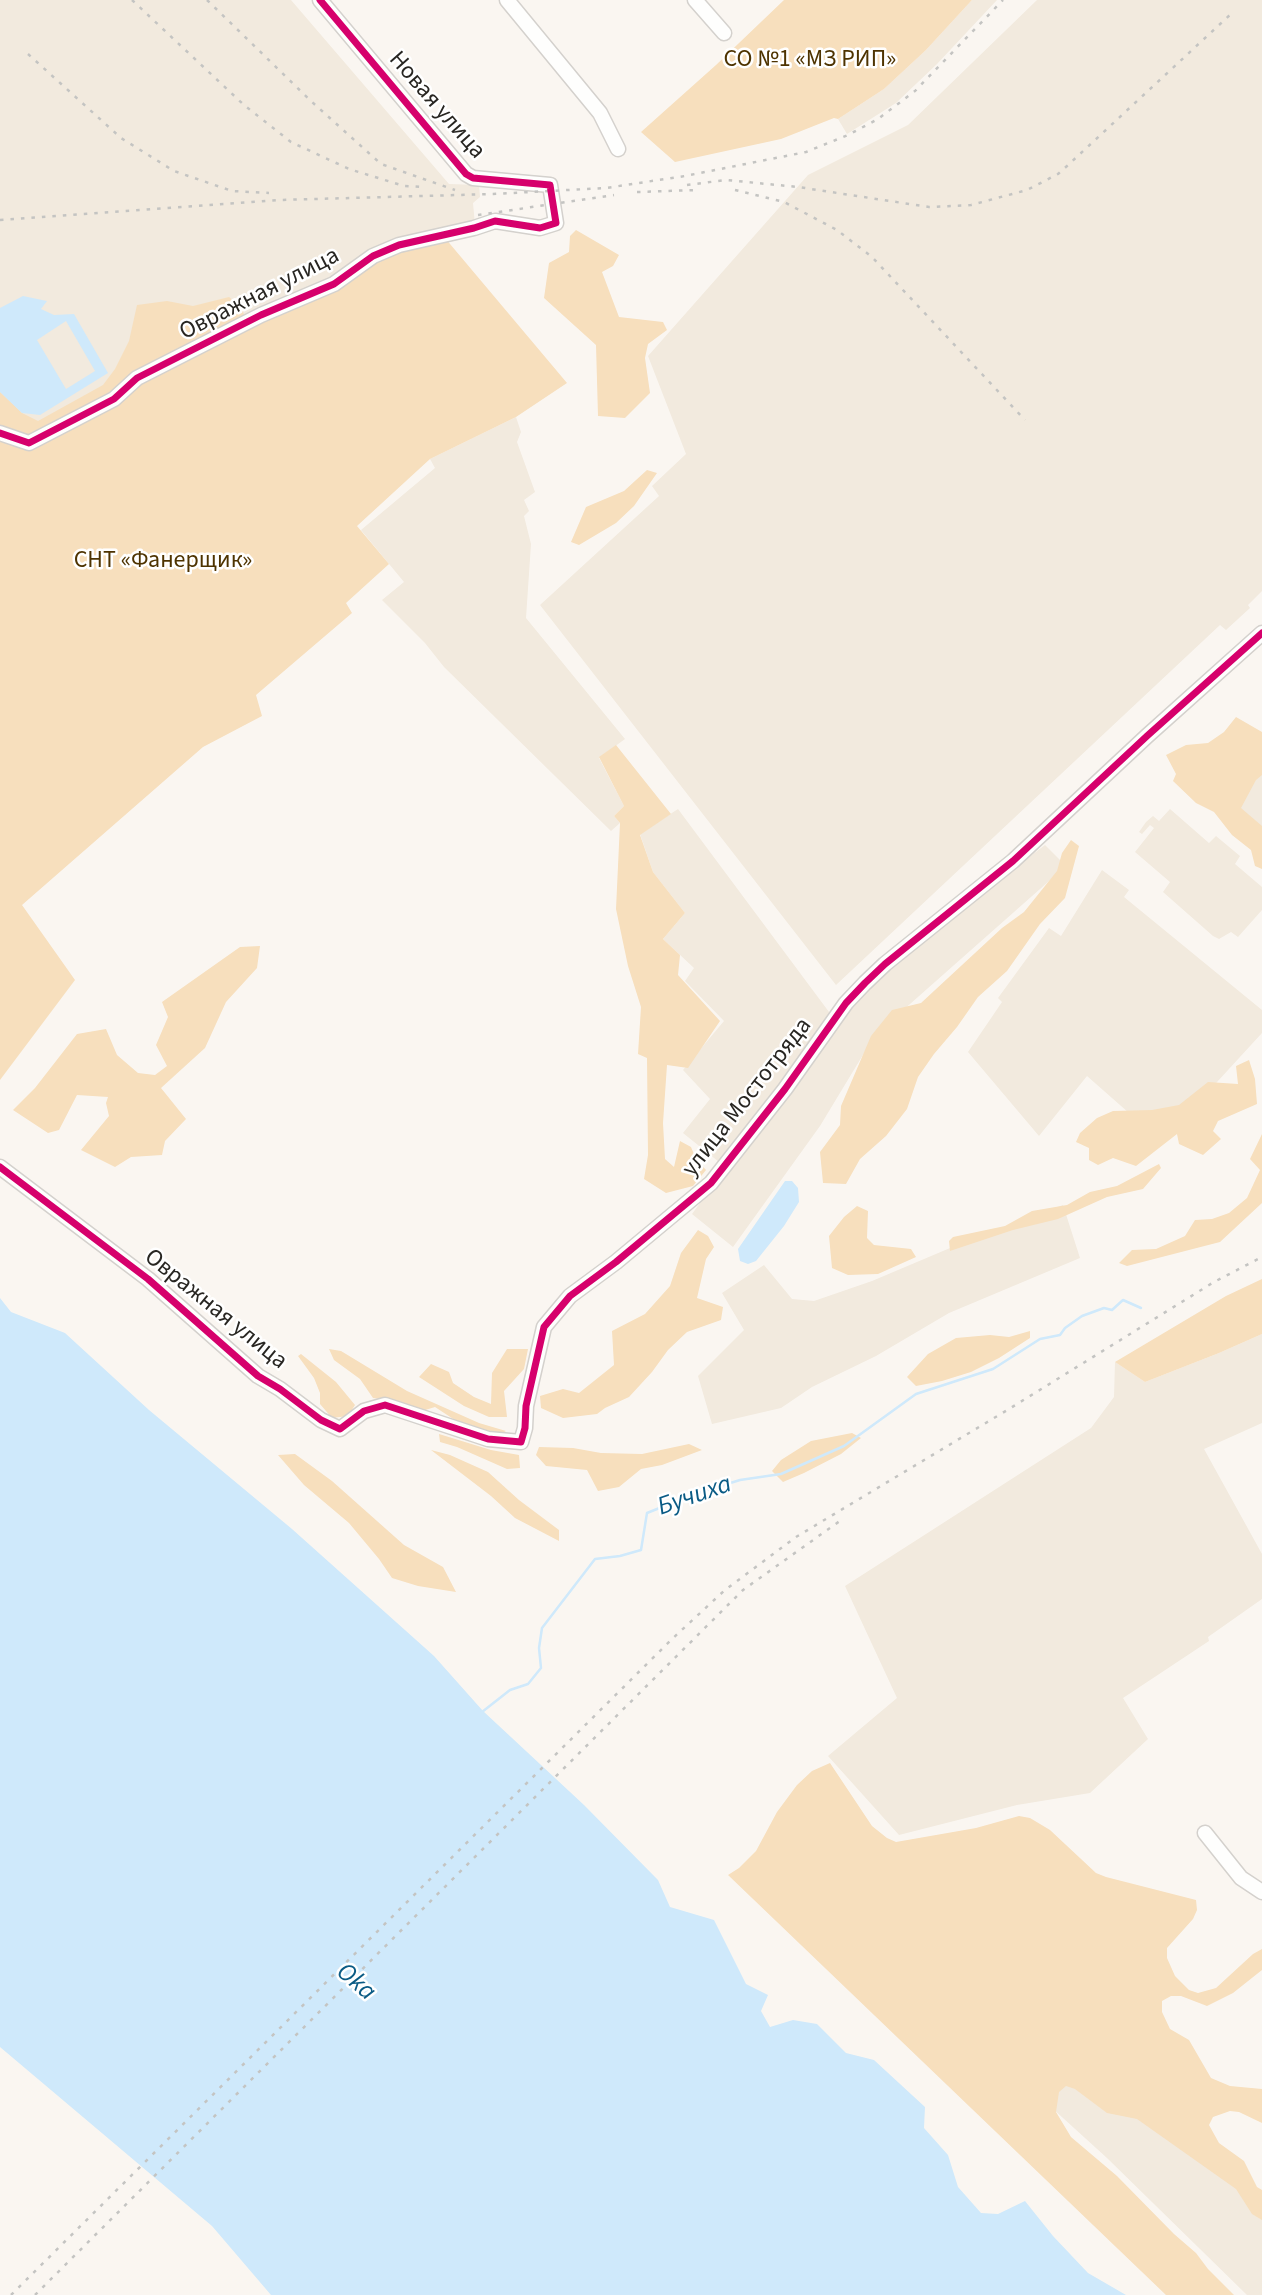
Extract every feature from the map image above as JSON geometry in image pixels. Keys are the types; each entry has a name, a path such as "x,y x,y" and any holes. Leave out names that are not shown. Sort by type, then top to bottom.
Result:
{"street":[{"name":"Новая улица","path":"320,0 466,174 473,178 550,185"},
{"path":"507,0 600,113 618,149"},
{"path":"695,0 724,33"},
{"name":"Овражная улица","path":"0,433 29,443 114,399 137,378 261,316 334,284 373,256 399,245 495,221 540,228 555,223 550,185"},
{"name":"улица Мостотряда","path":"340,1429 364,1411 385,1405 488,1438 521,1442 526,1406 544,1327 570,1296 711,1184 785,1089 846,1003 865,983 909,944 1013,861 1262,633"},
{"name":"Овражная улица","path":"0,1167 148,1279 257,1376 280,1389 321,1420 340,1429"},
{"path":"1205,1833 1241,1878 1262,1892"}],"shaded area":[{"path":"0,0 291,0 449,184 479,185 480,197 473,203 475,225 401,241 328,284 27,436 0,426"},
{"path":"972,0 997,0 896,103 847,134 838,119 884,89 926,50"},
{"path":"1037,0 1262,0 1262,591 1248,605 1250,608 1226,630 1220,625 836,985 540,605 659,496 652,486 686,454 648,356 808,175 908,125"},
{"path":"516,417 521,432 517,442 535,492 524,500 529,511 524,516 531,544 526,618 625,739 599,758 624,806 614,816 620,823 611,831 444,667 425,643 382,600 404,582 361,530 435,468 430,459"},
{"path":"1262,769 1262,848 1227,807"},
{"path":"678,809 832,1016 719,1162 683,1133 710,1099 683,1070 724,1021 685,981 694,968 663,939 685,913 653,872 640,834"},
{"path":"1170,809 1209,843 1216,836 1240,856 1235,864 1262,887 1262,910 1238,937 1231,932 1219,939 1213,936 1163,892 1170,882 1135,852 1154,828 1150,825 1142,834 1139,832 1146,822 1153,816 1159,821"},
{"path":"1045,845 1066,866 875,1035 820,1126 733,1247 692,1214 846,1005 928,934"},
{"path":"1102,870 1129,890 1124,897 1262,1010 1262,1033 1162,1142 1087,1076 1039,1136 968,1052 1002,1002 998,998 1049,928 1061,936"},
{"path":"1063,1205 1080,1258 949,1313 876,1356 812,1387 781,1408 712,1424 698,1376 744,1330 722,1293 764,1265 792,1299 814,1301 872,1281 969,1240"},
{"path":"1262,1334 1262,1423 1204,1449 1262,1554 1262,1599 1208,1637 1209,1641 1123,1698 1148,1739 1090,1793 1017,1805 899,1835 828,1756 897,1698 845,1586 1091,1428 1114,1397 1115,1362 1145,1382"},
{"path":"1002,1948 1262,2208 1262,2295 1247,2295 1107,2158 942,2008"}],"green space":[{"name":"СО №1 «МЗ РИП»","path":"784,0 972,0 926,50 884,89 838,119 834,118 781,139 675,162 641,132"},
{"path":"576,230 619,255 613,266 602,272 619,317 663,322 667,330 648,344 645,358 650,393 625,418 598,416 596,345 544,298 549,263 569,252 570,236"},
{"name":"СНТ «Фанерщик»","path":"445,238 567,383 516,417 430,459 357,526 389,564 346,603 352,613 256,695 262,716 203,747 22,905 75,980 0,1080 0,439 25,450 115,406 144,382 264,320 310,301 385,257"},
{"path":"229,297 241,307 245,317 107,398 27,436 0,426 0,392 22,413 38,421 103,385 115,369 129,341 137,305 167,301 193,306"},
{"path":"647,470 657,473 634,506 616,523 579,545 571,542 586,507 624,491"},
{"path":"1236,717 1262,732 1262,775 1256,780 1241,808 1262,826 1262,869 1255,866 1251,850 1232,835 1214,812 1196,803 1173,781 1176,774 1166,755 1186,745 1208,743 1224,732"},
{"path":"616,745 671,814 640,835 653,872 685,913 663,939 680,955 678,975 720,1021 688,1068 667,1065 663,1123 665,1159 674,1167 680,1141 691,1147 696,1159 706,1170 693,1186 666,1193 644,1179 648,1155 647,1058 638,1054 641,1007 628,966 616,909 620,823 614,816 624,806 599,757"},
{"path":"1071,840 1079,846 1065,898 1040,924 1007,971 978,997 934,1054 918,1077 907,1109 886,1136 860,1159 846,1184 823,1183 820,1152 840,1125 841,1106 871,1036 892,1010 921,1003 1002,928 1024,912 1057,871 1062,853"},
{"path":"260,946 257,968 226,1002 205,1048 161,1088 186,1119 165,1141 162,1155 131,1157 115,1167 81,1150 109,1116 106,1103 108,1097 77,1095 59,1130 48,1133 13,1110 35,1088 77,1034 106,1029 117,1055 138,1073 155,1075 167,1066 156,1045 168,1017 162,1002 240,947"},
{"path":"1249,1060 1255,1079 1257,1104 1218,1121 1213,1131 1221,1139 1203,1155 1179,1144 1177,1134 1136,1166 1113,1158 1098,1165 1089,1160 1089,1148 1076,1142 1080,1133 1097,1118 1113,1111 1152,1110 1179,1105 1208,1082 1238,1084 1236,1066"},
{"path":"1262,1134 1262,1203 1220,1242 1127,1266 1119,1263 1132,1250 1156,1249 1185,1236 1195,1220 1212,1219 1229,1213 1247,1198 1260,1170 1250,1159"},
{"path":"1159,1164 1161,1168 1143,1189 1107,1197 1058,1219 1013,1230 950,1251 949,1241 953,1237 1005,1226 1032,1211 1067,1205 1090,1192 1117,1186"},
{"path":"857,1206 868,1211 867,1238 874,1245 911,1249 916,1257 878,1274 848,1275 832,1268 829,1236"},
{"path":"698,1230 708,1236 714,1247 706,1259 697,1298 723,1307 721,1320 687,1332 668,1350 629,1397 597,1414 563,1418 541,1408 540,1396 563,1389 579,1393 614,1365 612,1331 645,1314 670,1286 681,1253"},
{"path":"1262,1279 1262,1334 1145,1382 1115,1362 1226,1296"},
{"path":"1030,1331 1030,1338 971,1372 916,1386 907,1377 928,1354 956,1338 990,1335 1009,1337"},
{"path":"329,1349 341,1351 407,1391 479,1423 506,1431 497,1436 467,1428 435,1407 422,1411 373,1398 360,1379 334,1360"},
{"path":"507,1349 528,1349 524,1369 504,1391 507,1417 489,1417 464,1406 419,1377 431,1364 449,1372 453,1383 474,1397 491,1404 492,1373"},
{"path":"301,1354 336,1382 355,1405 348,1416 332,1418 320,1404 320,1393 314,1378 298,1356"},
{"path":"852,1433 861,1438 841,1454 804,1473 783,1482 772,1471 781,1460 811,1441"},
{"path":"439,1434 491,1450 519,1455 520,1468 507,1469 440,1442"},
{"path":"689,1444 702,1450 662,1465 641,1469 619,1487 598,1491 587,1470 546,1466 536,1455 539,1447 642,1454"},
{"path":"431,1450 450,1455 488,1472 559,1530 559,1541 515,1518"},
{"path":"295,1454 332,1481 404,1545 443,1567 456,1592 418,1586 392,1578 349,1523 304,1485 278,1455"},
{"path":"830,1763 872,1826 896,1842 976,1828 1019,1816 1030,1818 1050,1830 1096,1873 1196,1900 1197,1910 1193,1919 1167,1948 1167,1958 1175,1976 1189,1990 1198,1993 1216,1988 1262,1949 1262,1970 1233,1993 1207,2006 1181,1996 1171,1996 1162,2001 1162,2012 1170,2029 1189,2040 1211,2078 1230,2086 1262,2089 1262,2123 1239,2112 1230,2111 1213,2117 1209,2125 1219,2143 1244,2161 1257,2187 1262,2190 1262,2220 1252,2214 1236,2189 1137,2119 1107,2113 1075,2089 1066,2086 1059,2092 1056,2112 1071,2137 1117,2176 1196,2253 1234,2295 1166,2295 728,1875 756,1851 777,1812 797,1785 812,1771"}],"water":[{"path":"23,296 47,301 41,309 54,315 74,314 108,373 40,415 22,413 0,392 0,308","holes":["66,321 95,371 66,389 37,340"]},
{"path":"785,1181 792,1181 798,1188 799,1202 756,1261 748,1264 740,1261 738,1249"},
{"name":"Oka","path":"0,1298 11,1312 65,1333 149,1410 292,1529 434,1656 483,1711 584,1805 658,1880 670,1907 714,1920 746,1984 768,1995 761,2011 770,2027 793,2020 817,2024 846,2053 874,2060 925,2107 924,2128 948,2155 958,2187 981,2213 998,2214 1025,2201 1088,2273 1126,2295 271,2295 212,2226 0,2047"}],"waterway":[{"name":"Бучиха","path":"482,1712 510,1690 528,1684 541,1668 539,1648 542,1628 595,1559 641,1550 647,1513 740,1480 781,1474 844,1446 916,1394 993,1369 1040,1339 1060,1335 1082,1316 1104,1308 1112,1310 1123,1300 1141,1308"}],"railway":[{"path":"132,0 244,105 291,142 349,169 404,186 423,187"},
{"path":"207,0 312,102 381,164 455,190"},
{"path":"0,220 279,200 606,188 685,176 806,152 878,119 915,91 1003,0"},
{"path":"687,185 726,180 798,187 929,207 971,205 1027,190 1058,174 1232,13"},
{"path":"28,54 121,138 174,171 232,191 269,193"},
{"path":"637,192 697,190"},
{"path":"735,190 784,202 837,230 872,257 1025,420"},
{"path":"478,215 614,195"},
{"path":"11,2295 672,1639 725,1590 796,1537 1214,1282 1262,1257"},
{"path":"35,2295 743,1590 844,1518"}],"cycle path":[{"path":"0,433 29,443 114,399 137,378 261,315 334,284 373,256 399,245 495,221 540,228 556,223 550,185 473,178 466,174 320,0"},
{"path":"0,1167 148,1279 258,1376 321,1420 340,1429 364,1411 385,1405 488,1439 521,1442 526,1406 544,1327 570,1296 616,1262 711,1183 785,1089 846,1003 865,983 1013,861 1262,633"}]}
